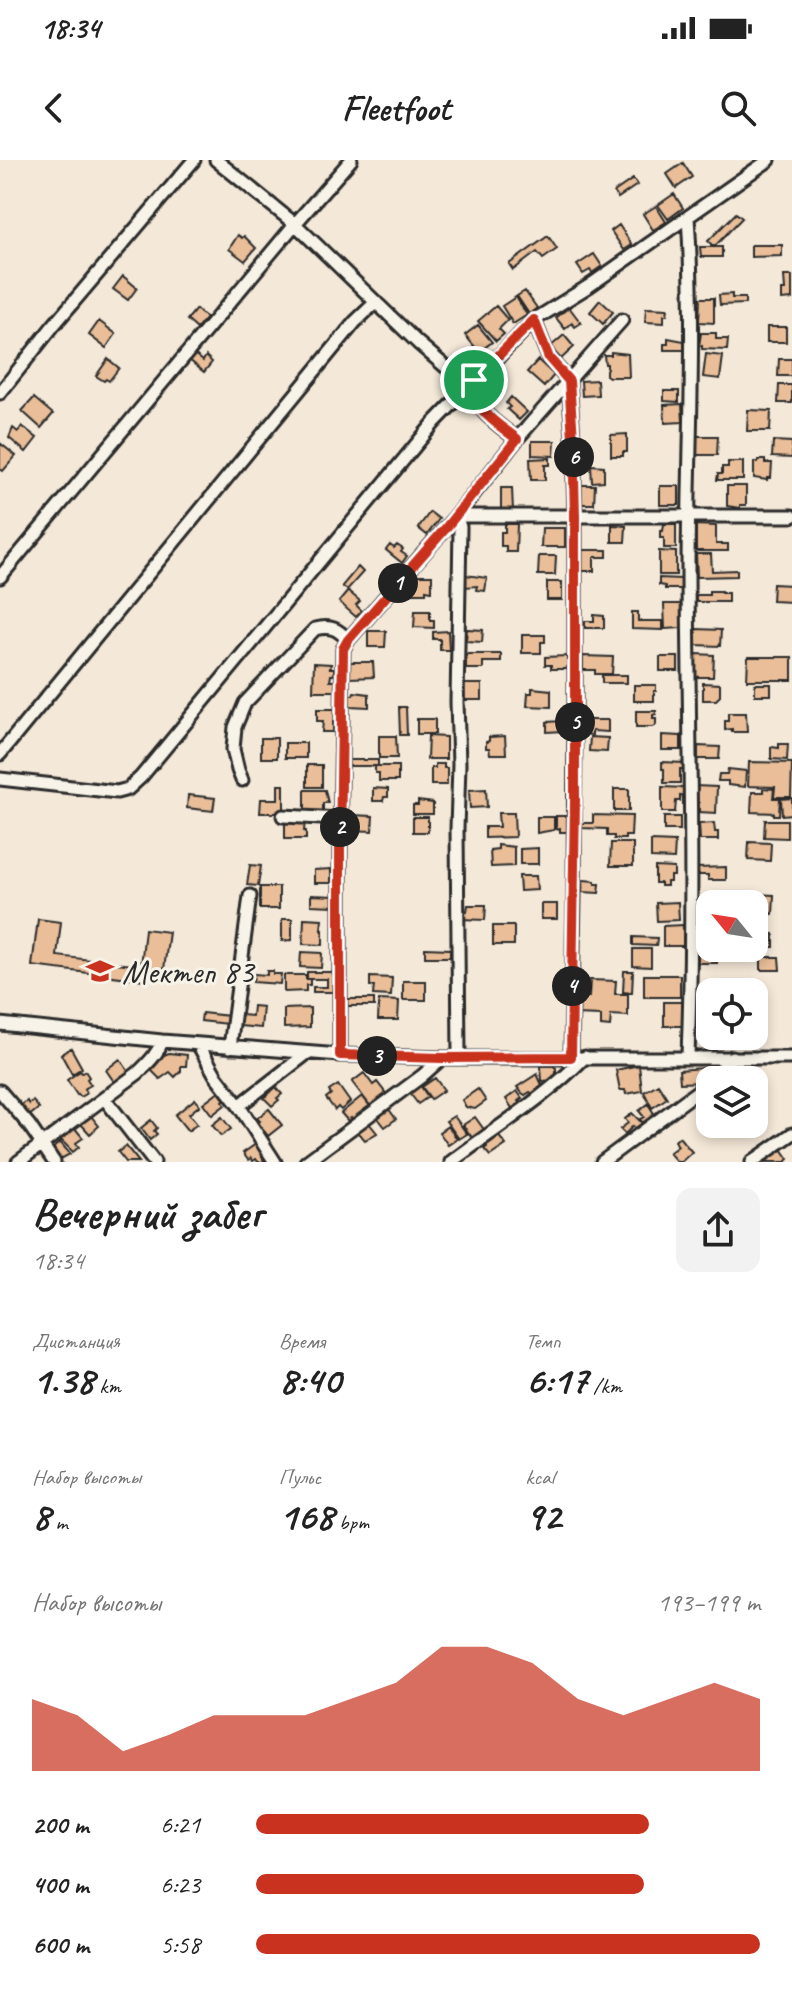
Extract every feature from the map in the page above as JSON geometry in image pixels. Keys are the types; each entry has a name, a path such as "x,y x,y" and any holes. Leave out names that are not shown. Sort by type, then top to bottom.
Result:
{"street":[{"path":"0,393 194,160"},
{"path":"216,160 295,224 454,374 474,380"},
{"path":"0,577 351,160"},
{"path":"0,779 117,792 128,789 434,423 534,320 589,286 769,160"},
{"path":"688,217 692,364 688,1056"},
{"path":"0,754 355,322 376,302"},
{"path":"534,320 549,358 569,381 573,438 574,896 571,1057"},
{"path":"340,1055 343,649 517,439 622,320"},
{"path":"474,380 472,390 481,409 517,439"},
{"path":"456,516 792,516"},
{"path":"456,516 460,527 457,702 459,1056"},
{"path":"242,780 233,749 235,727 245,703 315,629 328,626 340,631 348,640"},
{"path":"283,816 341,819"},
{"path":"230,1047 250,896"},
{"path":"0,1024 306,1054 442,1058 792,1058"},
{"path":"18,1162 105,1099 151,1061 162,1041"},
{"path":"198,1044 216,1076 275,1162"},
{"path":"239,1106 306,1054"},
{"path":"451,1162 545,1092 585,1057"},
{"path":"724,1066 732,1057"},
{"path":"306,1162 442,1058"},
{"path":"0,1091 29,1125 54,1162"},
{"path":"611,1159 696,1093"},
{"path":"105,1099 154,1162"},
{"path":"752,1162 792,1134"}],"building":[{"path":"683,163 692,177 676,188 667,174"},
{"path":"633,179 637,185 618,198 614,192"},
{"path":"674,194 683,208 668,219 658,205"},
{"path":"656,206 666,222 653,230 643,214"},
{"path":"736,213 742,218 714,247 708,241"},
{"path":"619,225 632,245 624,250 611,231"},
{"path":"238,235 244,236 256,248 245,261 229,249"},
{"path":"548,236 557,249 543,259 537,252 513,270 509,264"},
{"path":"751,245 782,245 782,256 751,257"},
{"path":"700,247 722,247 722,257 701,257"},
{"path":"594,254 602,266 592,273 590,270 583,274 577,265"},
{"path":"123,276 137,288 128,300 113,289"},
{"path":"784,276 792,276 792,299 782,300"},
{"path":"525,291 537,308 529,314 517,296"},
{"path":"732,294 732,298 745,298 745,304 720,305 719,295"},
{"path":"516,297 527,315 513,324 502,306"},
{"path":"700,298 714,298 714,323 699,322"},
{"path":"600,300 613,312 603,324 590,312"},
{"path":"496,306 508,320 499,329 504,334 496,341 478,321"},
{"path":"569,307 581,323 575,327 572,323 565,329 556,318"},
{"path":"646,308 668,309 664,323 645,322"},
{"path":"196,309 206,318 197,329 187,320"},
{"path":"99,321 116,334 106,348 89,335"},
{"path":"478,325 492,342 479,352 465,335"},
{"path":"767,327 786,327 786,342 767,342"},
{"path":"701,333 716,333 716,339 728,339 727,350 702,349 699,346"},
{"path":"564,335 574,347 561,359 550,347"},
{"path":"668,338 684,341 684,350 664,350"},
{"path":"611,352 628,354 629,377 606,375 604,355 611,355"},
{"path":"193,353 203,361 206,356 212,362 204,372 188,359"},
{"path":"706,354 723,356 720,379 703,377"},
{"path":"108,359 119,368 109,381 104,381 96,376"},
{"path":"779,359 792,359 792,376 778,376"},
{"path":"538,360 554,375 544,387 527,372"},
{"path":"597,380 598,395 582,396 581,381"},
{"path":"779,385 792,385 792,403 778,403"},
{"path":"664,391 679,391 679,402 664,401"},
{"path":"511,397 527,412 519,420 507,409 510,407 506,403"},
{"path":"34,398 53,414 41,428 22,411"},
{"path":"682,404 683,422 665,423 664,405"},
{"path":"748,410 771,411 770,431 747,431"},
{"path":"22,426 37,438 26,452 9,438 13,428 18,432"},
{"path":"627,434 627,452 623,452 623,456 611,456 611,435"},
{"path":"697,436 718,436 717,455 697,455"},
{"path":"532,441 555,441 554,456 532,455"},
{"path":"773,441 792,442 792,458 772,457"},
{"path":"0,443 16,456 3,471 0,469"},
{"path":"550,458 550,465 545,465 545,480 531,480 530,459"},
{"path":"728,462 743,462 743,480 717,480 718,474 722,474 722,467 728,467"},
{"path":"754,462 772,463 771,478 754,478"},
{"path":"591,465 604,466 604,481 592,482"},
{"path":"581,485 595,485 594,504 581,504"},
{"path":"660,486 679,486 679,505 660,505"},
{"path":"727,486 746,486 746,505 740,505 740,508 727,506"},
{"path":"501,488 512,488 513,511 501,512"},
{"path":"430,512 439,519 427,535 418,528"},
{"path":"505,524 517,524 516,552 506,552 506,546 501,546 501,532 505,532"},
{"path":"664,524 676,524 676,548 664,548 660,531 663,531"},
{"path":"612,525 626,526 625,542 612,542"},
{"path":"696,525 716,526 716,544 728,544 728,551 696,551"},
{"path":"542,528 565,528 565,547 541,547"},
{"path":"390,545 403,549 401,552 407,556 402,563 386,550"},
{"path":"581,550 607,550 607,557 594,557 594,571 580,571"},
{"path":"659,551 676,552 676,575 659,575"},
{"path":"696,554 711,554 712,571 737,570 737,576 697,577"},
{"path":"539,556 556,556 555,575 538,575"},
{"path":"358,567 363,572 347,590 342,586"},
{"path":"412,575 432,575 432,591 411,593"},
{"path":"466,575 487,578 485,591 476,590 477,586 465,587"},
{"path":"659,578 681,579 681,589 665,589 665,586 659,585"},
{"path":"547,582 562,582 562,600 547,600"},
{"path":"773,584 792,585 792,602 772,601"},
{"path":"348,591 360,601 356,605 362,611 356,617 339,602"},
{"path":"709,591 728,593 728,602 696,602 696,595 709,595"},
{"path":"664,604 681,604 682,628 665,629"},
{"path":"415,611 430,611 434,628 414,627"},
{"path":"632,612 638,612 638,621 663,621 663,630 632,629"},
{"path":"594,615 604,616 604,628 585,628 585,621 594,621"},
{"path":"467,629 483,630 482,642 466,641"},
{"path":"696,629 721,630 720,646 696,645"},
{"path":"368,631 386,631 385,647 368,647"},
{"path":"448,631 449,650 440,650 440,639 433,639 433,632"},
{"path":"522,635 545,635 541,653 522,653"},
{"path":"466,654 501,654 501,662 483,662 483,669 466,669"},
{"path":"696,654 714,655 713,677 695,677"},
{"path":"567,656 567,669 551,669 551,665 545,665 545,657"},
{"path":"583,656 613,657 612,674 583,670"},
{"path":"660,657 678,657 678,671 660,671"},
{"path":"748,657 792,657 792,680 747,680"},
{"path":"350,662 373,662 374,677 350,678"},
{"path":"314,663 331,664 334,675 331,675 330,681 338,681 338,691 313,691"},
{"path":"602,675 627,675 627,683 602,683"},
{"path":"703,683 720,684 720,696 716,700 703,700"},
{"path":"464,684 482,684 482,700 465,700"},
{"path":"755,684 771,684 771,695 755,695"},
{"path":"634,685 656,685 654,701 634,701"},
{"path":"532,688 551,690 551,707 527,706 528,693 532,693"},
{"path":"354,692 369,694 369,707 349,706 349,695"},
{"path":"399,707 406,707 407,735 400,735"},
{"path":"317,709 337,709 333,732 322,732 323,721 317,721"},
{"path":"636,711 656,711 653,719 656,719 656,725 636,727"},
{"path":"728,713 746,713 747,732 725,730"},
{"path":"417,719 435,719 435,734 417,734"},
{"path":"584,720 608,720 608,732 583,734"},
{"path":"562,721 563,731 547,732 547,722"},
{"path":"662,735 681,736 681,750 662,750"},
{"path":"379,736 396,736 397,758 379,758"},
{"path":"428,736 446,737 446,759 427,759"},
{"path":"505,736 506,754 490,754 489,748 486,748 489,737"},
{"path":"590,737 608,738 607,752 589,751"},
{"path":"261,738 277,738 277,758 261,758"},
{"path":"285,743 306,743 306,758 285,758"},
{"path":"779,744 788,744 787,760 771,759 771,747 779,748"},
{"path":"698,746 720,747 719,759 698,759"},
{"path":"347,760 378,760 378,766 347,766"},
{"path":"662,762 685,763 685,769 680,769 680,783 664,783"},
{"path":"749,762 792,763 791,797 774,797 775,787 748,786"},
{"path":"435,764 444,764 447,768 447,785 431,785 431,768 435,768"},
{"path":"307,765 322,765 322,787 307,787"},
{"path":"375,766 398,766 398,781 379,781"},
{"path":"728,769 746,771 745,787 718,781 719,774 727,774"},
{"path":"278,785 284,785 284,813 260,813 261,799 278,799"},
{"path":"695,786 717,787 716,813 699,812 699,803 694,802"},
{"path":"662,787 686,788 686,797 680,796 680,801 676,801 675,812 662,812"},
{"path":"373,788 388,789 388,797 384,797 383,801 373,801"},
{"path":"763,788 774,789 773,798 780,798 779,815 751,812 752,792 763,792"},
{"path":"486,789 487,807 470,808 469,790"},
{"path":"614,789 629,789 629,811 614,811"},
{"path":"305,790 325,790 328,803 323,803 323,812 305,812"},
{"path":"188,795 215,798 213,811 187,808"},
{"path":"792,798 792,814 782,815 781,799"},
{"path":"418,801 433,803 433,814 413,814 413,805 418,805"},
{"path":"498,813 514,813 515,837 485,838 485,827 499,827"},
{"path":"351,815 373,816 372,831 350,830"},
{"path":"593,815 632,816 631,836 614,839 614,836 607,836 607,829 581,828 581,823 593,823"},
{"path":"556,816 568,816 568,832 556,829"},
{"path":"413,817 428,817 428,832 413,832"},
{"path":"537,817 554,817 554,830 537,833"},
{"path":"664,817 680,817 680,830 664,830"},
{"path":"285,820 305,820 306,839 285,839"},
{"path":"765,820 787,820 787,838 764,837"},
{"path":"714,823 718,840 700,840 699,824"},
{"path":"651,841 675,842 674,859 651,858"},
{"path":"749,842 771,843 770,861 748,860"},
{"path":"611,843 633,843 633,866 610,866"},
{"path":"498,845 514,847 514,866 491,867 490,850 498,849"},
{"path":"538,848 538,864 520,864 520,849"},
{"path":"250,865 261,866 258,886 247,885"},
{"path":"655,867 674,868 674,876 670,876 667,886 655,883"},
{"path":"726,867 726,880 708,880 708,875 697,875 697,868"},
{"path":"331,869 331,883 314,883 314,870"},
{"path":"519,876 536,876 537,890 520,891"},
{"path":"583,880 600,884 599,893 582,892"},
{"path":"260,887 279,887 279,909 260,909"},
{"path":"311,895 335,896 334,906 311,905"},
{"path":"768,895 774,895 773,914 768,914"},
{"path":"678,902 679,920 657,921 656,903"},
{"path":"541,904 557,904 557,919 541,919"},
{"path":"468,905 486,905 485,920 461,919 461,911 467,911"},
{"path":"304,918 322,919 323,945 303,944"},
{"path":"38,919 61,922 57,956 141,966 145,929 169,932 163,977 145,975 145,980 32,966"},
{"path":"282,919 292,919 292,940 282,941"},
{"path":"768,924 769,934 774,934 774,947 768,947"},
{"path":"683,925 683,946 663,946 663,926"},
{"path":"493,926 514,926 514,945 493,945"},
{"path":"633,937 657,938 656,946 633,945"},
{"path":"425,948 450,949 450,957 425,957"},
{"path":"633,949 651,949 651,967 633,966"},
{"path":"301,952 322,953 321,968 300,967"},
{"path":"768,957 779,957 780,970 761,970 761,962 768,962"},
{"path":"267,971 281,974 280,984 253,982 254,974 267,975"},
{"path":"624,971 633,971 632,993 623,992"},
{"path":"307,972 335,972 335,992 313,992 313,987 327,987 327,979 307,979"},
{"path":"284,975 306,975 310,985 306,985 306,991 284,992"},
{"path":"644,975 680,975 680,997 644,997"},
{"path":"370,977 392,978 391,996 373,995 374,986 370,986"},
{"path":"590,980 616,981 615,994 628,994 628,1016 611,1015 610,1027 601,1026 601,1016 576,1015 576,997 589,997"},
{"path":"403,981 426,981 426,1000 403,1000"},
{"path":"345,999 374,999 374,1006 345,1006"},
{"path":"379,1000 399,1001 398,1020 378,1020"},
{"path":"664,1002 684,1002 684,1026 664,1026"},
{"path":"253,1006 263,1007 261,1028 240,1026 241,1015 252,1016"},
{"path":"310,1008 310,1027 284,1028 284,1009"},
{"path":"202,1013 229,1016 228,1024 201,1021"},
{"path":"71,1048 82,1068 72,1074 61,1054"},
{"path":"169,1053 187,1055 186,1066 181,1066 175,1077 170,1072 160,1079 149,1068"},
{"path":"120,1059 129,1072 115,1083 106,1070"},
{"path":"639,1065 642,1091 626,1094 625,1090 620,1090 616,1070"},
{"path":"541,1066 556,1068 556,1080 542,1081"},
{"path":"696,1069 696,1082 680,1083 679,1070"},
{"path":"85,1071 91,1085 84,1089 87,1093 80,1097 67,1080"},
{"path":"364,1073 373,1085 377,1082 388,1096 372,1108 352,1082"},
{"path":"537,1074 544,1089 534,1095 522,1093 517,1087"},
{"path":"435,1078 444,1090 431,1099 422,1087"},
{"path":"658,1084 667,1098 652,1108 644,1092"},
{"path":"338,1085 350,1102 341,1110 338,1107 335,1110 326,1098 331,1094 329,1091"},
{"path":"420,1085 428,1097 418,1104 409,1092"},
{"path":"276,1087 282,1094 272,1106 264,1098"},
{"path":"478,1089 486,1101 475,1109 466,1107 462,1100"},
{"path":"219,1091 225,1105 212,1115 203,1103"},
{"path":"517,1091 522,1098 518,1101 521,1106 514,1111 506,1099"},
{"path":"362,1096 373,1110 354,1121 351,1118 348,1121 341,1113"},
{"path":"195,1099 200,1105 189,1114 197,1124 188,1131 175,1115"},
{"path":"27,1101 29,1104 33,1101 39,1108 28,1117 18,1108"},
{"path":"648,1104 657,1118 645,1126 640,1119 644,1117 639,1111"},
{"path":"388,1108 396,1119 385,1127 377,1117"},
{"path":"269,1109 282,1125 268,1136 257,1123 260,1121 257,1118"},
{"path":"632,1113 643,1124 637,1130 633,1126 625,1134 620,1129 628,1123 625,1119"},
{"path":"91,1116 99,1126 90,1134 81,1124"},
{"path":"454,1116 467,1134 459,1139 446,1121"},
{"path":"222,1117 231,1129 221,1136 212,1125"},
{"path":"475,1117 485,1131 473,1139 463,1125"},
{"path":"151,1120 157,1134 150,1140 141,1128"},
{"path":"369,1123 377,1133 365,1140 358,1132"},
{"path":"448,1126 457,1139 448,1145 439,1132"},
{"path":"74,1127 83,1138 76,1143 79,1147 73,1152 60,1139"},
{"path":"497,1134 506,1145 490,1156 484,1149 487,1147 485,1143"},
{"path":"679,1137 692,1152 677,1162 669,1153 678,1146 675,1141"},
{"path":"60,1142 70,1154 59,1160 51,1150"},
{"path":"256,1144 264,1156 263,1162 248,1160 243,1153"},
{"path":"126,1146 139,1162 126,1162 118,1152"},
{"path":"782,1149 789,1159 786,1162 764,1162"}],"place":[{"name":"Мектеп 83","path":"100,971"}],"route":[{"path":"534,320 549,358 569,381 575,517 571,1057 340,1055 343,649 517,439 481,409 472,390 474,380 534,320"}]}
